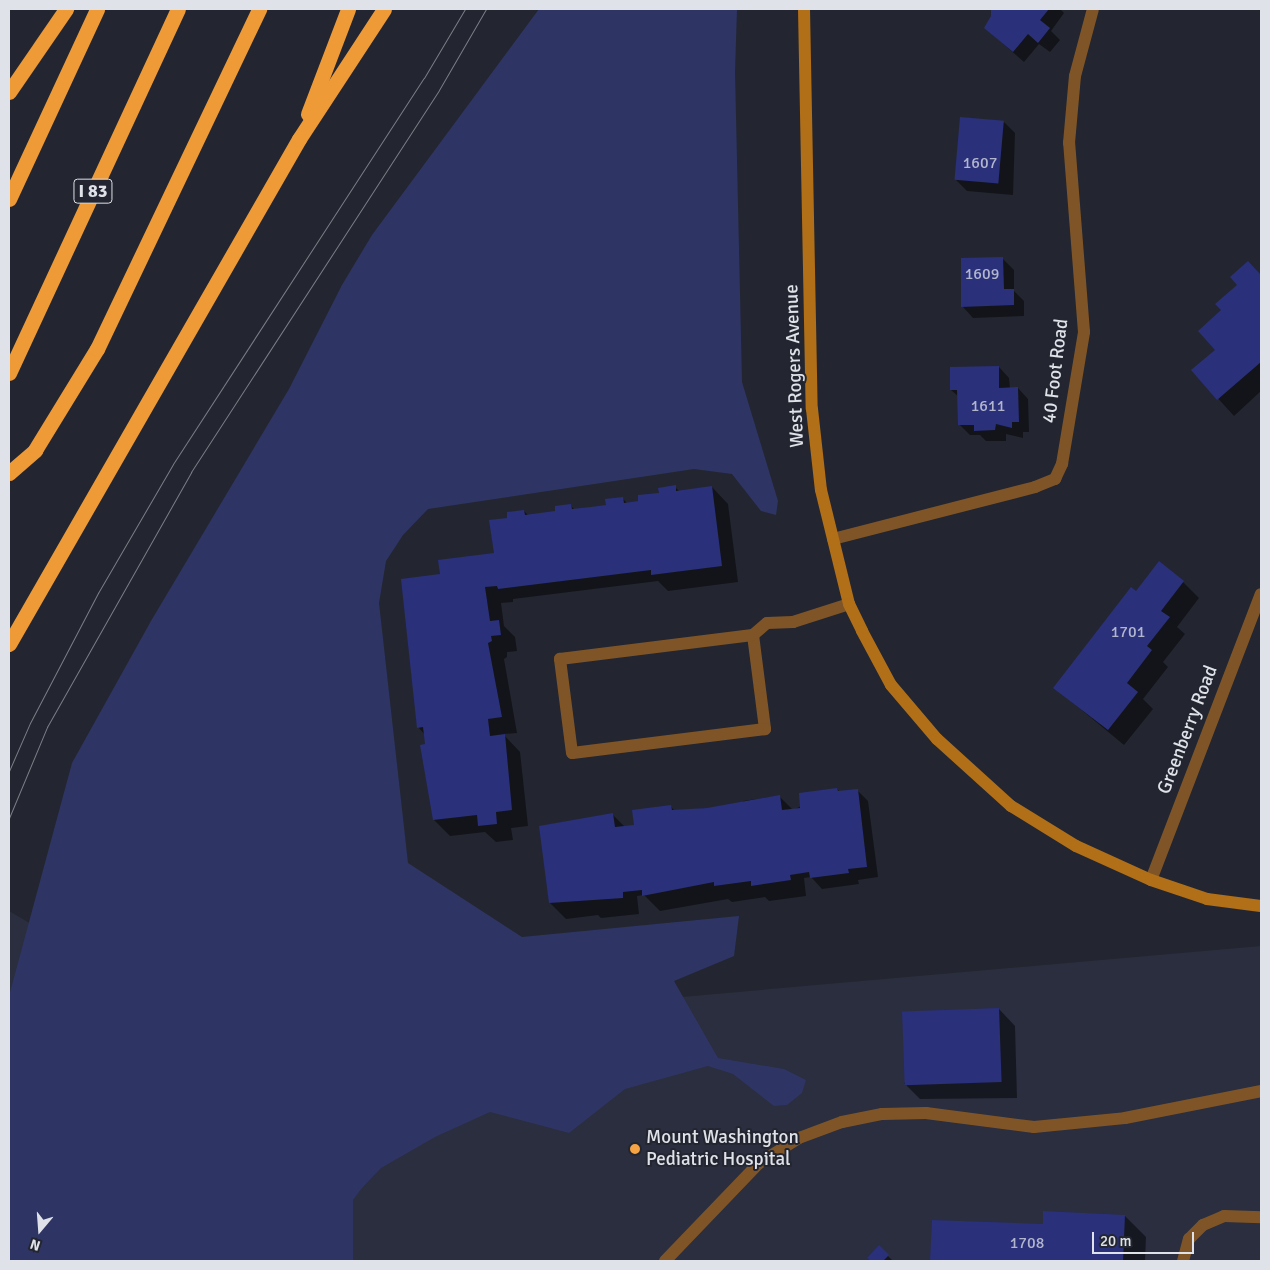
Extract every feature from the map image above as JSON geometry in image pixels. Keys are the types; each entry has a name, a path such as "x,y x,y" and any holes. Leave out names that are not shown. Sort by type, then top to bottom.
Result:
{"highway":[{"path":"9,92 66,9"},
{"path":"9,199 97,9"},
{"name":"I 83","path":"9,373 178,9"},
{"path":"9,473 35,450 63,408 97,349 259,9"},
{"path":"299,139 348,9"},
{"path":"9,644 299,139 384,9"}],"street":[{"name":"West Rogers Avenue","path":"804,9 812,409 821,490 849,604 891,685 937,739 971,772 1011,806 1076,846 1151,880 1207,899 1261,906"},
{"name":"40 Foot Road","path":"833,539 1035,487 1055,479 1062,464 1084,332 1069,143 1075,76 1093,9"},
{"name":"Greenberry Road","path":"1151,880 1261,594"},
{"path":"753,635 765,729 572,753 560,659 753,635 767,623 793,622 849,604"},
{"path":"664,1261 758,1164 799,1138 842,1122 882,1114 926,1113 1034,1127 1125,1118 1261,1091"},
{"path":"1183,1261 1189,1239 1203,1225 1224,1216 1261,1217"}],"shaded area":[{"path":"539,9 737,9 735,72 742,382 778,501 776,515 761,511 732,474 694,469 428,509 403,535 386,561 379,603 408,863 522,937 739,916 734,956 674,981 718,1058 784,1069 806,1080 802,1093 787,1105 774,1106 733,1074 708,1066 625,1089 569,1133 490,1112 435,1137 381,1168 361,1189 353,1200 353,1261 9,1261 9,996 72,763 151,621 289,389 342,285 372,235"},
{"name":"Mount Washington Pediatric Hospital","path":"9,911 225,1037 1261,946 1261,1261 9,1261"}],"building":[{"path":"991,9 1049,9 1040,20 1050,28 1038,43 1028,34 1013,52 984,28 991,16"},
{"path":"960,117 1004,121 998,184 955,180"},
{"path":"1003,257 1004,289 1014,289 1014,305 961,307 961,258"},
{"path":"1248,261 1261,275 1261,362 1217,400 1191,370 1215,350 1198,331 1221,310 1215,304 1237,285 1230,277"},
{"path":"999,366 999,388 1018,387 1019,422 1012,422 1012,428 996,424 995,430 974,431 974,425 958,425 957,390 950,390 950,367"},
{"path":"676,485 676,491 712,486 722,566 651,575 651,570 498,589 497,586 485,587 490,621 499,620 501,635 491,636 492,641 488,643 502,717 488,719 490,736 505,734 512,810 496,812 497,824 478,826 477,815 433,820 420,745 425,744 423,727 417,728 401,579 440,574 438,560 494,553 489,520 507,518 507,512 524,510 525,515 555,511 555,506 571,504 572,509 591,507 606,505 605,499 623,497 624,503 638,501 638,495 659,493 658,488"},
{"path":"1159,561 1184,581 1161,611 1170,617 1147,646 1152,650 1127,683 1138,692 1108,730 1053,688 1131,587 1136,591"},
{"path":"837,788 838,791 858,789 867,867 848,869 849,873 810,878 809,872 790,875 791,880 751,886 751,881 714,886 714,882 642,896 642,890 623,892 623,898 549,903 539,826 613,813 615,827 634,825 632,810 671,805 672,810 707,808 780,795 782,810 800,808 799,793"},
{"path":"999,1008 1002,1082 905,1085 902,1011"},
{"path":"1043,1211 1125,1215 1123,1261 930,1261 932,1220 1043,1224"},
{"path":"879,1245 889,1255 883,1261 871,1261 867,1258"}],"tram line":[{"path":"9,771 30,723 98,593 173,464 424,78 465,9"},
{"path":"9,818 47,727 191,472 439,90 486,9"}],"place":[{"name":"Mount Washington Pediatric Hospital","path":"635,1149"}]}
